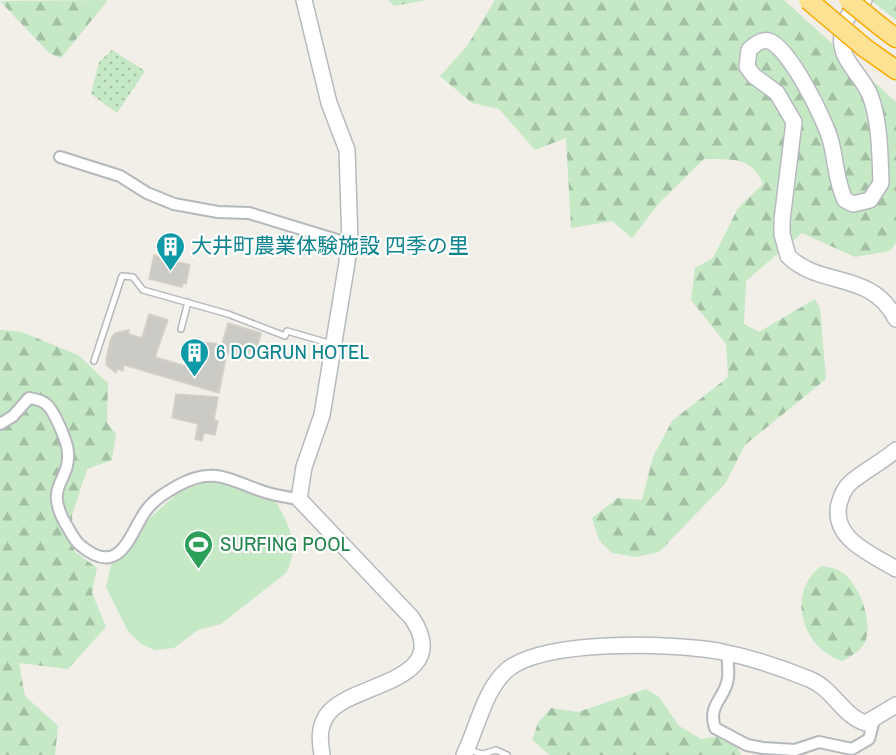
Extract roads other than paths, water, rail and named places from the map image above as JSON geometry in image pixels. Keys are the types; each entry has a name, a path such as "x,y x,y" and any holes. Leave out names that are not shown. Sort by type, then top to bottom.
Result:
{"highway":[{"path":"808,0 865,48 896,70"},
{"path":"848,0 896,38"}],"street":[{"path":"299,499 304,467 322,415 350,244 346,150 324,87 304,0"},
{"path":"864,0 851,10 844,20 840,43 844,55 861,78 871,97 881,183 870,200 853,204 845,200 831,141 821,112 782,52 770,41 763,40 749,50 747,67 754,76 777,93 794,122 782,234 788,256 796,264 807,269 865,286 895,312"},
{"path":"60,157 120,176 147,193 174,204 218,212 249,213 350,244"},
{"path":"0,424 8,420 29,398 48,405 68,451 68,460 57,491 57,503 75,540 95,554 109,556 122,551 151,505 162,495 194,478 210,475 228,477 261,491 299,499 412,618 422,636 417,659 406,672 390,682 341,702 327,714 319,736 322,755"},
{"path":"896,450 849,484 842,494 838,510 840,526 848,538 896,569"},
{"path":"465,752 500,677 509,668 525,660 549,653 610,645 697,648 728,653 810,679 828,689 860,722 866,723 874,720 896,705"},
{"path":"728,653 729,676 713,709 713,724 715,728 747,745 795,750 819,742 852,749 869,739 874,720"}],"lane":[{"path":"94,361 122,276 133,277 143,290 188,302 285,336 287,331 334,344"},
{"path":"181,329 188,302"},
{"path":"465,752 483,754 496,750 507,755"}],"place":[{"name":"大井町農業体験施設 四季の里","path":"170,272"},
{"name":"6 DOGRUN HOTEL","path":"195,378"},
{"name":"SURFING POOL","path":"199,570"}]}
